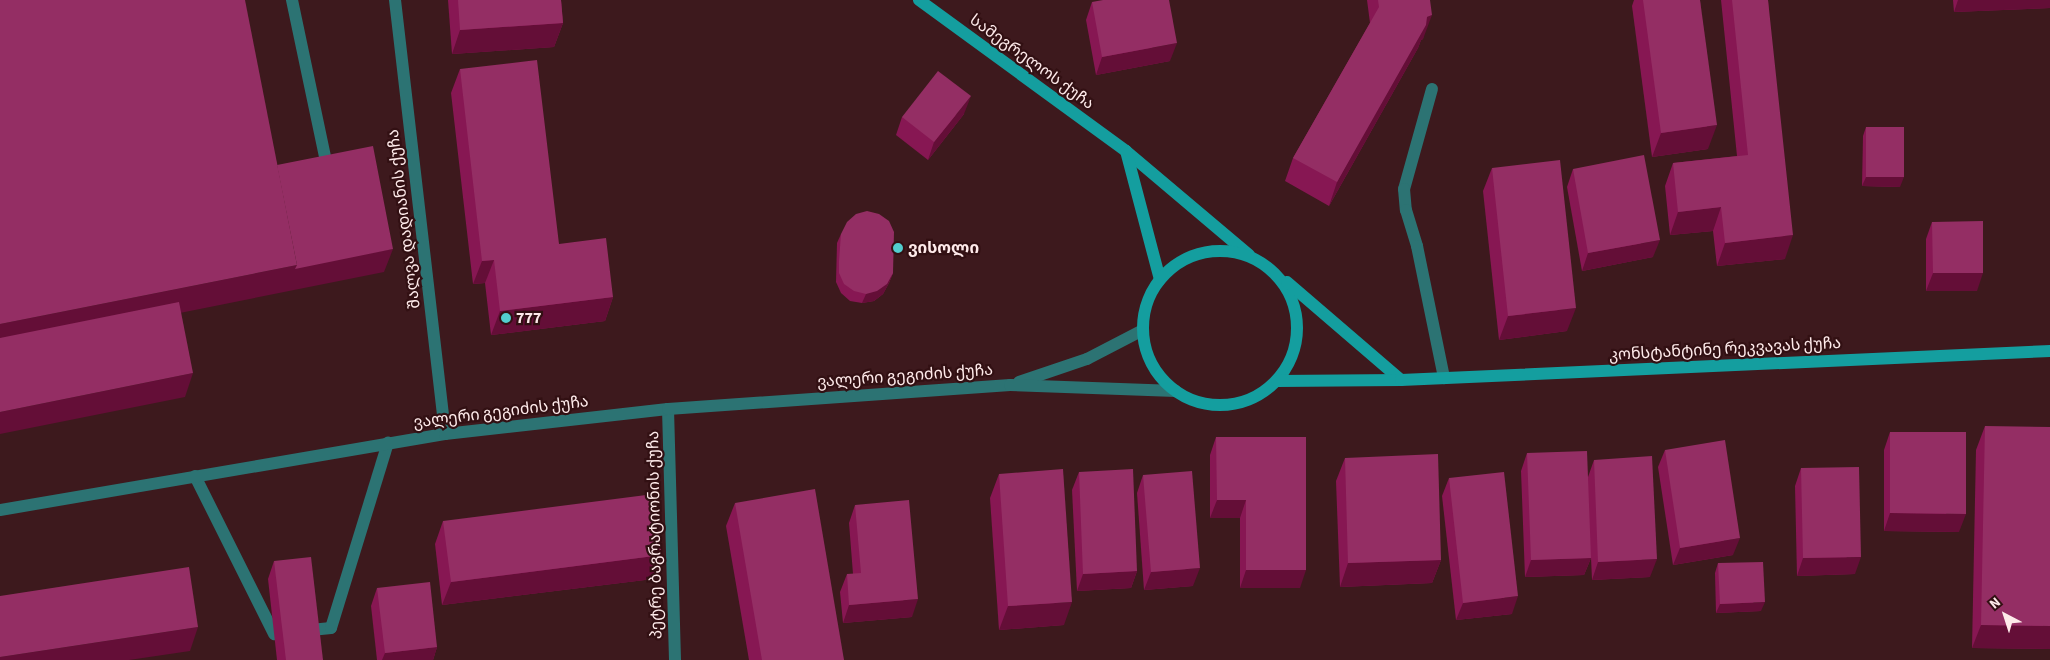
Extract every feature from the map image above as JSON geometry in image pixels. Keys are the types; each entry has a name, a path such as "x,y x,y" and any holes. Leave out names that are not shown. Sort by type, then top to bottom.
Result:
{"main road":[{"name":"სამეგრელოს ქუჩა","path":"919,0 1126,151 1250,256"},
{"path":"1126,151 1160,280"},
{"path":"1272,270 1291,295 1298,324 1293,355 1277,381 1263,393 1246,401 1228,405 1201,403 1176,391 1158,375 1147,353 1143,330 1147,304 1160,280 1178,263 1201,254 1225,251 1250,256 1272,270 1401,380"},
{"name":"კონსტანტინე რეკვავას ქუჩა","path":"1277,381 1401,380 2050,351"}],"street":[{"path":"292,0 326,161"},
{"name":"შალვა დადიანის ქუჩა","path":"395,0 445,434"},
{"path":"1432,90 1404,189 1406,210 1417,246 1444,378"},
{"name":"ვალერი გეგიძის ქუჩა","path":"1010,385 1087,359 1143,330"},
{"name":"ვალერი გეგიძის ქუჩა","path":"0,510 445,434 668,408 1010,385 1176,391"},
{"name":"პეტრე ბაგრატიონის ქუჩა","path":"668,408 675,660"},
{"path":"310,630 331,628 388,443"},
{"path":"195,476 274,634"}],"building":[{"path":"0,0 245,0 297,265 0,324"},
{"path":"458,0 561,0 563,23 460,30"},
{"path":"1103,0 1169,0 1177,43 1102,57 1092,2"},
{"path":"1378,0 1430,0 1432,15 1427,17 1426,25 1337,182 1293,158 1379,7"},
{"path":"1643,0 1700,0 1717,125 1661,133"},
{"path":"1732,0 1768,0 1793,235 1725,243 1721,207 1678,212 1673,163 1748,155"},
{"path":"537,60 559,244 606,238 613,297 500,311 494,260 482,261 460,69"},
{"path":"938,71 971,96 934,142 902,117"},
{"path":"1866,127 1904,127 1904,177 1866,177"},
{"path":"373,146 393,249 295,269 297,265 277,165"},
{"path":"1644,155 1660,240 1588,253 1573,169"},
{"path":"1560,160 1576,308 1508,316 1492,168"},
{"path":"867,211 879,214 889,221 894,232 893,273 887,284 877,291 866,294 854,291 844,284 839,273 839,261 841,234 847,222 856,214"},
{"path":"1983,221 1983,273 1933,273 1932,222"},
{"path":"179,302 193,373 0,412 0,338"},
{"path":"1985,426 2050,427 2050,626 1981,625"},
{"path":"1890,432 1966,432 1966,514 1890,513"},
{"path":"1216,437 1306,437 1306,570 1246,570 1246,500 1217,500"},
{"path":"1725,440 1740,538 1680,548 1665,450"},
{"path":"1587,451 1591,558 1531,560 1527,453"},
{"path":"1438,454 1441,560 1348,563 1345,458"},
{"path":"1652,456 1657,559 1598,562 1594,460"},
{"path":"1859,467 1861,557 1803,558 1801,468"},
{"path":"1063,469 1072,602 1008,606 999,474"},
{"path":"1133,469 1137,571 1083,574 1079,472"},
{"path":"1192,471 1200,568 1151,572 1143,475"},
{"path":"1504,472 1518,596 1463,603 1449,478"},
{"path":"815,489 844,660 762,660 735,503"},
{"path":"654,494 662,555 451,582 443,521"},
{"path":"909,500 918,599 849,605 847,574 861,573 855,505"},
{"path":"311,557 323,660 286,660 274,561"},
{"path":"1763,562 1765,602 1720,604 1718,563"},
{"path":"189,567 198,627 0,657 0,596"},
{"path":"430,582 437,647 385,653 377,588"}],"place":[{"name":"ვისოლი","path":"898,248"},
{"name":"777","path":"506,318"}]}
